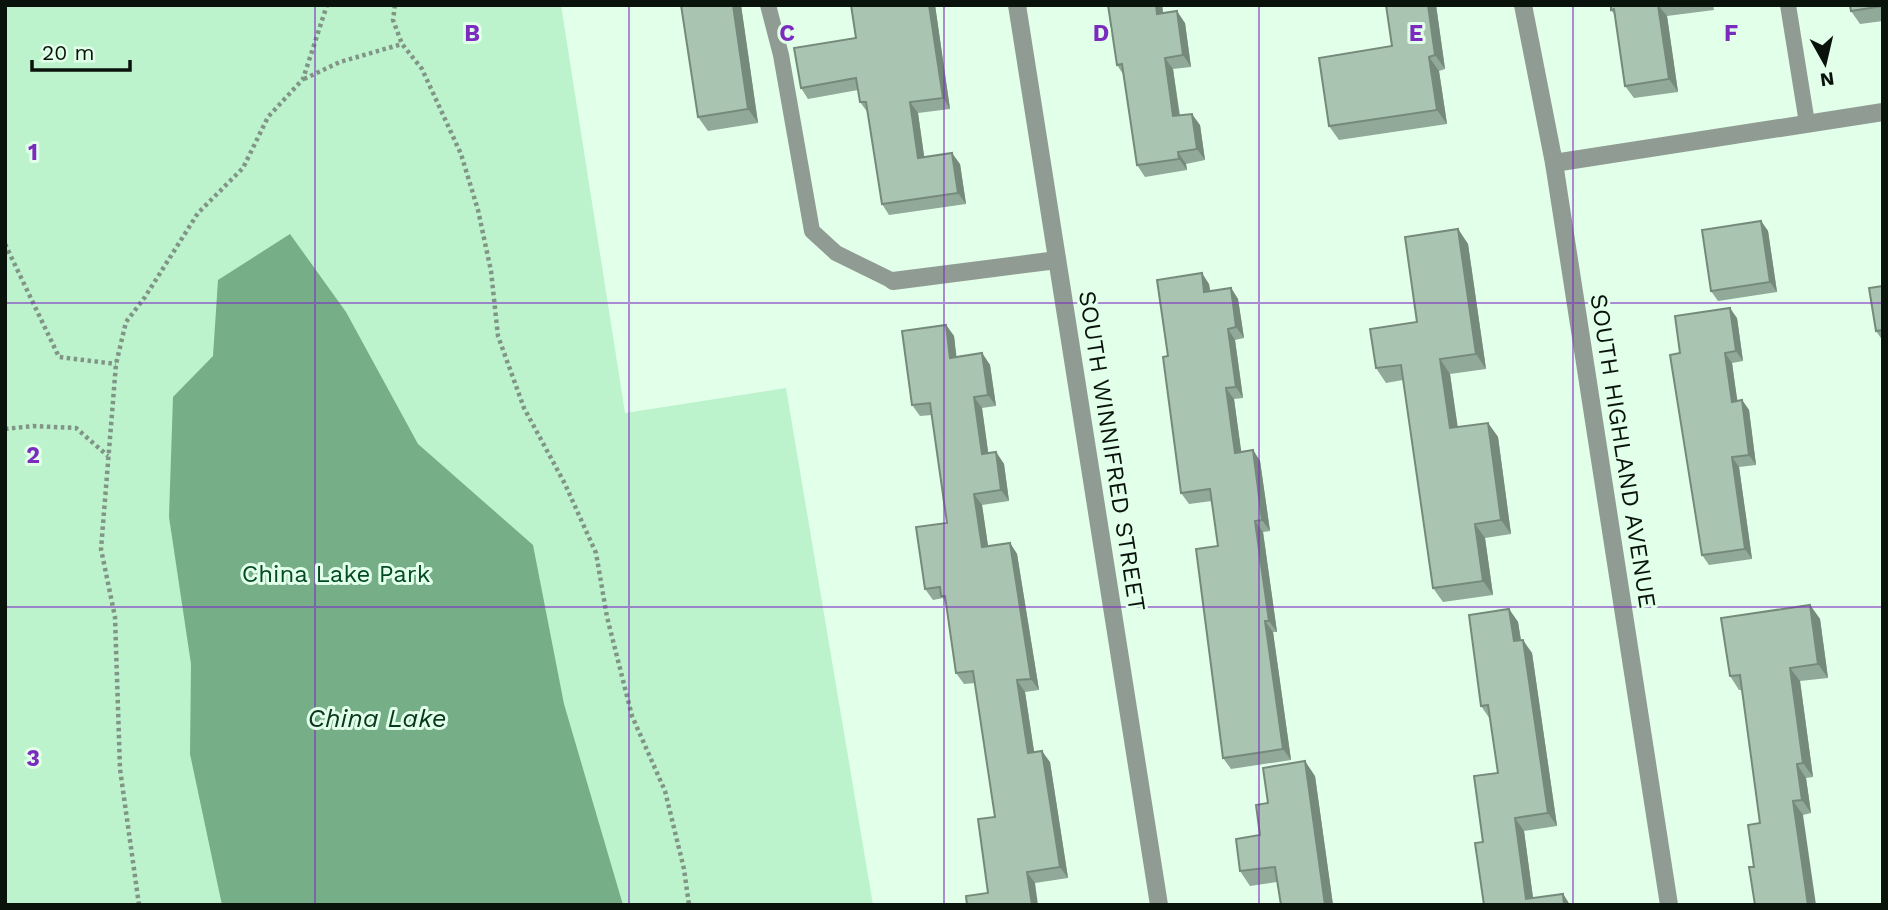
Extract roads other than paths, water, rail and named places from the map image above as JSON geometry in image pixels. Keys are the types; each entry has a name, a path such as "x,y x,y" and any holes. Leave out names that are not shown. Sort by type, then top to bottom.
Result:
{"street":[{"name":"SOUTH WINNIFRED STREET","path":"1017,5 1158,905"},
{"name":"SOUTH HIGHLAND AVENUE","path":"1523,5 1554,163 1669,905"},
{"path":"1554,163 1883,112"},
{"path":"893,281 1057,260"}],"lane":[{"path":"768,5 781,55 812,231 836,253 893,281"},
{"path":"1788,5 1807,123"}],"water":[{"name":"China Lake","path":"290,234 346,312 418,444 533,545 564,704 623,905 222,905 190,754 191,664 169,517 173,397 213,356 218,280"}],"park label":[{"name":"China Lake Park","path":"336,574"}]}
